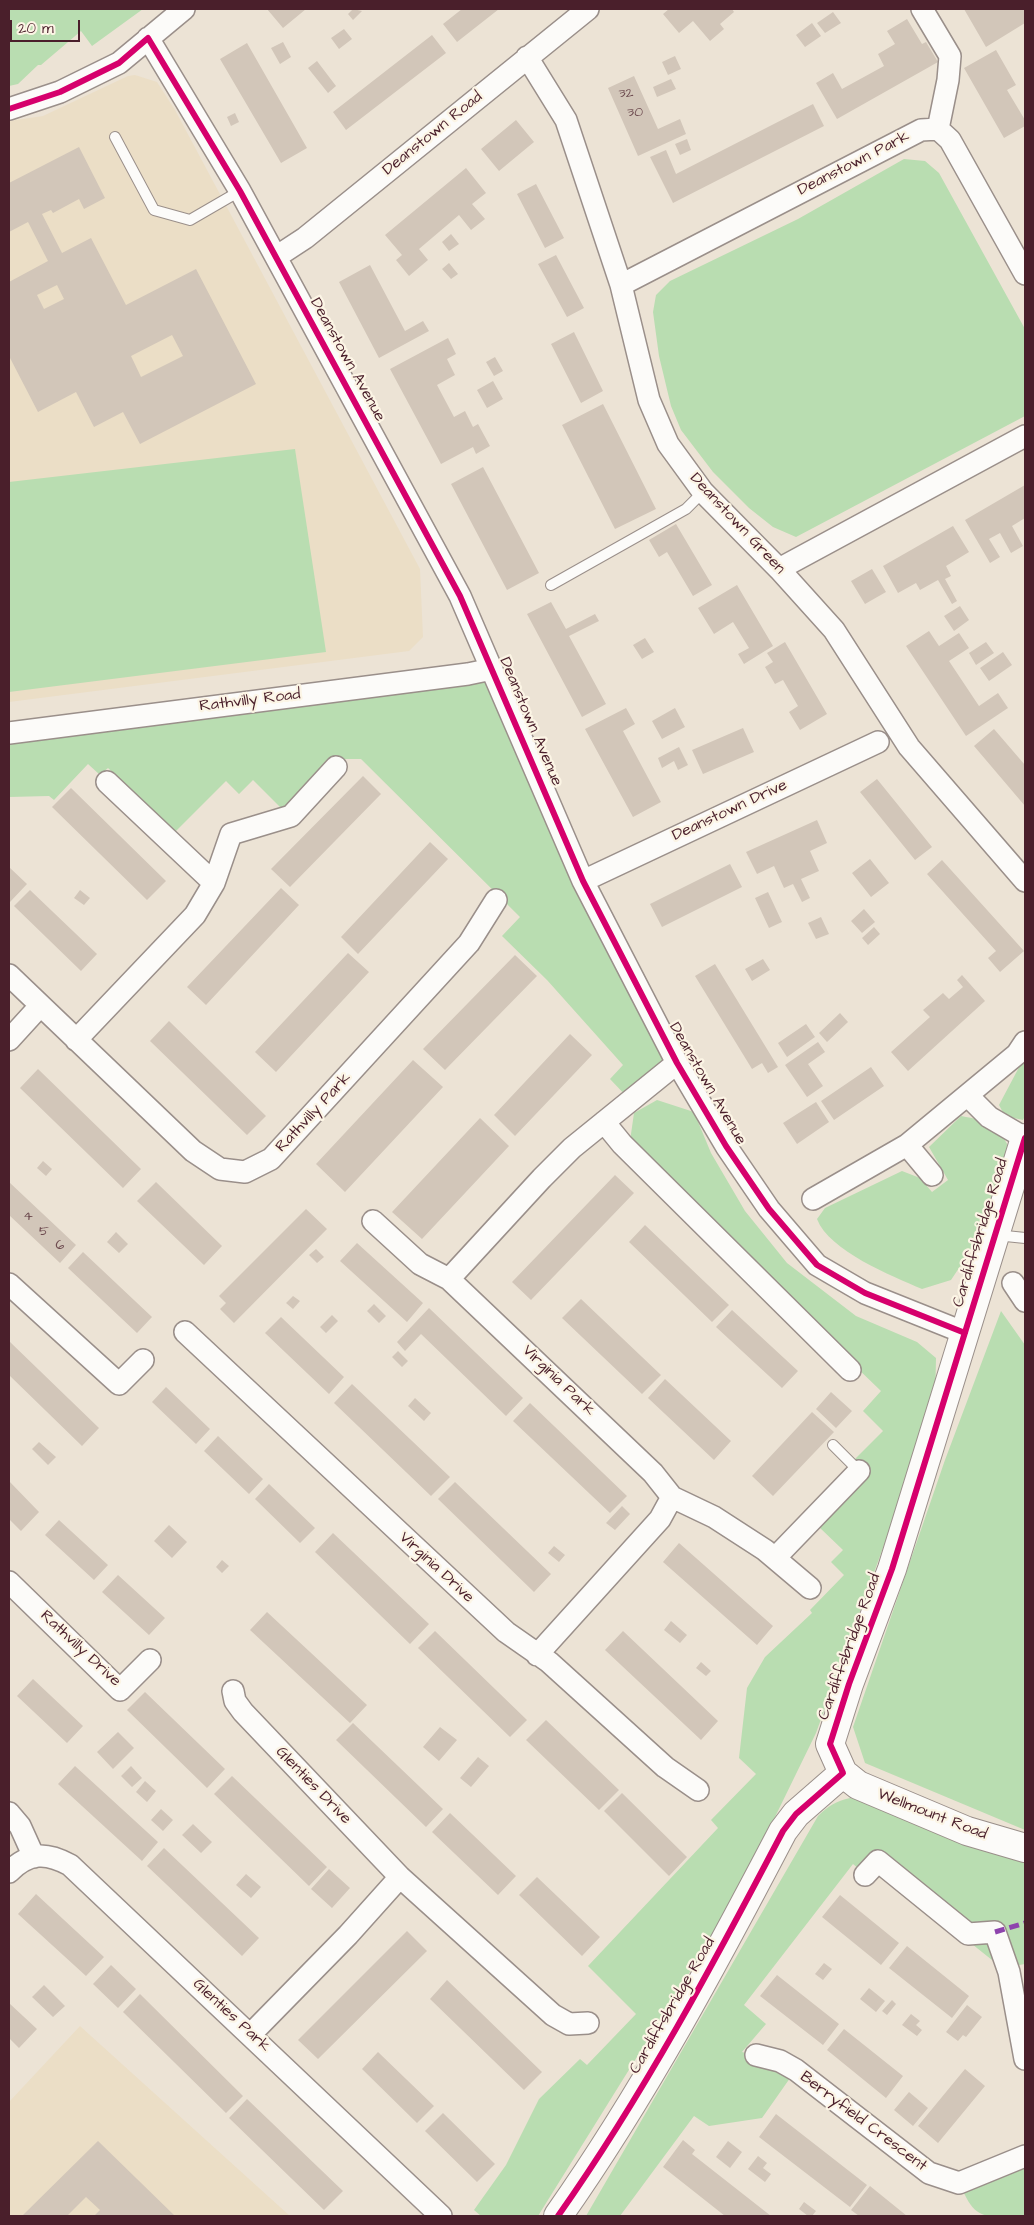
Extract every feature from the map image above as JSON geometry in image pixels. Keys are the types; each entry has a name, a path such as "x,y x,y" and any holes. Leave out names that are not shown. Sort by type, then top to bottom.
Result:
{"main road":[{"name":"Cardiffsbridge Road","path":"558,2216 588,2173 652,2072 720,1952 783,1831 796,1814 843,1773 830,1744 849,1684 892,1569 1025,1138"},
{"name":"Wellmount Road","path":"843,1773 858,1785 905,1806 967,1831 1025,1848"}],"street":[{"path":"9,109 60,92 119,63 184,9"},
{"name":"Deanstown Road","path":"276,257 305,238 588,9"},
{"path":"922,9 950,56 948,80 938,129 950,140 1023,264"},
{"name":"Deanstown Avenue","path":"148,38 240,191 460,596 583,881 677,1064 726,1146 764,1203 817,1265 865,1293 965,1333"},
{"name":"Deanstown Green","path":"527,57 566,120 621,285 649,400 668,444 703,492 779,568 834,630 909,747 1025,881"},
{"name":"Deanstown Park","path":"621,285 921,130 938,129"},
{"path":"779,568 1025,436"},
{"name":"Rathvilly Road","path":"9,733 468,674 492,668"},
{"name":"Deanstown Drive","path":"583,881 878,742"},
{"path":"76,1040 194,915 214,883 231,834 279,818 291,816 336,767"},
{"path":"107,782 214,883"},
{"name":"Rathvilly Park","path":"9,975 193,1151 220,1169 245,1172 271,1159 395,1026 469,943 496,900"},
{"path":"9,1040 40,1006"},
{"path":"813,1199 907,1145 1017,1054 1025,1042"},
{"path":"373,1221 420,1264 449,1279 572,1148 677,1064"},
{"path":"968,1096 989,1117 1025,1138"},
{"path":"604,1122 622,1144 850,1370"},
{"path":"907,1145 932,1175"},
{"name":"Virginia Park","path":"449,1279 646,1466 672,1497"},
{"path":"1013,1283 1025,1301"},
{"path":"9,1284 119,1384 143,1360"},
{"name":"Virginia Drive","path":"185,1332 438,1571 506,1632 549,1662 665,1767 698,1790"},
{"path":"775,1558 859,1471"},
{"path":"537,1655 660,1519 672,1497 714,1516 775,1558 810,1588"},
{"name":"Rathvilly Drive","path":"9,1582 120,1690 150,1660"},
{"name":"Glenties Drive","path":"233,1691 234,1700 243,1712 400,1877 553,2015 569,2024 588,2023"},
{"path":"9,1813 20,1826 34,1856 19,1862 9,1872"},
{"name":"Glenties Park","path":"34,1856 57,1858 70,1865 441,2216"},
{"path":"865,1875 878,1861 968,1934 995,1932 1009,1972 1025,2060"},
{"path":"250,2035 348,1936 400,1877"},
{"name":"Berryfield Crescent","path":"756,2055 780,2062 796,2070 929,2173 959,2183 1025,2156"}],"lane":[{"path":"115,137 154,210 190,220 240,191"},
{"path":"551,585 686,509 703,492"},
{"path":"995,1234 1025,1238"},
{"path":"833,1444 859,1471"}],"shaded area":[{"path":"135,75 157,82 175,110 420,569 423,637 409,651 9,702 9,121 43,116 128,76"},
{"path":"80,2026 290,2216 9,2216 9,2102"}],"green space":[{"path":"9,9 143,9 92,46 81,31 41,65 38,65 18,84 9,86"},
{"path":"904,159 925,161 939,173 1025,329 1025,416 796,537 773,527 749,508 713,472 681,430 671,406 659,356 653,312 656,295 670,281 798,219"},
{"path":"295,449 326,652 9,692 9,482"},
{"path":"491,670 676,1063 629,1099 610,1079 623,1065 547,980 502,936 520,917 361,759 328,759 282,809 253,780 239,794 226,781 175,832 108,768 100,775 88,764 54,800 49,796 9,797 9,734"},
{"path":"1025,1056 1025,1116 1023,1120 1005,1116 999,1105"},
{"path":"657,1100 694,1112 711,1153 745,1211 787,1263 856,1316 917,1342 936,1358 935,1404 816,1733 734,1901 538,2216 481,2216 474,2210 506,2165 539,2099 580,2059 587,2065 636,2014 588,1966 718,1828 711,1820 756,1774 739,1758 747,1688 765,1657 812,1613 810,1610 844,1575 831,1562 843,1550 819,1527 854,1460 883,1431 863,1411 881,1391 629,1148 634,1113"},
{"path":"961,1116 985,1122 996,1128 1010,1149 969,1253 951,1280 922,1289 879,1270 834,1242 824,1231 817,1219 825,1208 902,1171 920,1178 932,1192 948,1180 929,1147"},
{"path":"1001,1311 1025,1345 1025,1830 865,1763 853,1727 945,1460"},
{"path":"850,1798 998,1855 1025,1861 1025,1964 1002,1968 873,1865 865,1874 853,1864 744,2005 766,2024 742,2052 780,2062 795,2071 762,2118 709,2126 694,2116 620,2216 586,2216 818,1816 832,1804"},
{"path":"1025,2158 1025,2216 992,2216 978,2212 966,2197 960,2184"}],"building":[{"path":"267,9 306,9 283,28"},
{"path":"353,9 362,11 353,20 348,14"},
{"path":"462,9 499,9 457,42 443,24"},
{"path":"669,9 732,9 734,12 720,24 724,29 710,41 693,21 679,33 663,14"},
{"path":"964,9 1025,9 1025,23 986,47"},
{"path":"833,12 841,23 825,33 817,23"},
{"path":"907,19 922,44 926,42 938,62 837,119 816,83 833,73 842,89 884,66 878,54 895,44 887,31"},
{"path":"812,23 821,36 805,47 796,35"},
{"path":"344,29 352,39 339,49 331,38"},
{"path":"432,35 446,53 346,130 333,112"},
{"path":"283,42 291,57 280,64 271,48"},
{"path":"247,43 307,148 281,163 220,59"},
{"path":"996,50 1016,85 1007,90 1025,120 1025,126 1004,138 964,68"},
{"path":"675,56 681,69 668,75 662,62"},
{"path":"317,61 336,86 328,93 308,68"},
{"path":"634,76 658,129 680,119 686,134 638,156 608,88"},
{"path":"671,79 676,89 657,97 653,87"},
{"path":"813,104 824,126 673,203 650,157 666,150 676,174"},
{"path":"235,113 239,122 231,126 227,117"},
{"path":"516,120 534,142 499,171 481,149"},
{"path":"687,139 691,150 680,155 675,144"},
{"path":"79,147 105,198 84,209 79,199 53,213 51,210 42,214 62,253 91,238 126,305 196,269 256,384 140,444 123,412 94,427 76,392 38,412 9,356 9,282 48,261 28,222 9,232 9,183","holes":["57,285 64,299 44,309 37,295","172,335 183,356 141,377 131,356"]},
{"path":"466,168 486,193 472,204 485,219 471,230 459,215 419,249 428,260 409,276 396,260 402,255 385,235"},
{"path":"536,184 564,238 545,248 517,194"},
{"path":"451,234 459,244 449,251 442,242"},
{"path":"556,255 584,308 567,317 538,264"},
{"path":"449,263 458,274 451,279 442,269"},
{"path":"370,265 405,331 423,321 429,331 379,358 339,282"},
{"path":"574,332 603,391 581,403 551,344"},
{"path":"448,338 456,354 447,359 455,375 437,385 454,417 465,411 473,427 478,424 490,446 476,454 473,447 441,464 390,369"},
{"path":"495,357 503,371 494,376 486,362"},
{"path":"493,381 503,399 487,408 477,390"},
{"path":"603,404 656,509 615,529 562,425"},
{"path":"483,467 539,573 507,590 451,484"},
{"path":"1025,485 1025,518 1012,526 1023,546 1011,553 1000,533 989,539 1000,557 990,563 965,520"},
{"path":"676,524 712,585 693,596 667,552 659,557 649,540"},
{"path":"953,526 969,552 946,566 951,576 945,579 957,601 952,604 938,580 920,590 916,583 898,593 883,566"},
{"path":"872,569 886,592 865,604 851,581"},
{"path":"737,585 773,646 744,664 738,654 749,648 733,622 714,634 698,608"},
{"path":"551,602 566,629 595,614 599,621 569,636 606,704 582,717 527,614"},
{"path":"960,606 969,620 954,631 944,616"},
{"path":"929,631 939,646 959,633 969,648 949,661 979,706 998,693 1008,708 966,736 906,646"},
{"path":"645,638 654,652 642,659 633,645"},
{"path":"785,642 827,714 800,730 789,712 798,706 783,680 775,684 765,667 773,662 767,653"},
{"path":"986,642 994,653 976,665 969,653"},
{"path":"1003,652 1012,665 989,681 980,668"},
{"path":"626,708 635,724 623,731 661,802 633,817 585,729"},
{"path":"675,708 685,727 662,739 652,721"},
{"path":"743,728 754,752 703,774 692,750"},
{"path":"994,729 1025,765 1025,806 974,746"},
{"path":"679,747 688,765 678,770 674,761 662,768 658,758"},
{"path":"363,776 381,794 290,887 271,869"},
{"path":"877,779 932,847 915,860 860,792"},
{"path":"71,788 166,881 147,900 52,807"},
{"path":"817,820 827,843 810,851 819,871 801,879 810,898 802,902 793,884 784,888 774,866 757,874 746,852"},
{"path":"430,842 448,859 358,954 341,937"},
{"path":"870,859 889,883 871,897 852,873"},
{"path":"942,860 1024,951 1000,972 988,958 996,951 927,874"},
{"path":"730,864 742,887 662,927 650,904"},
{"path":"9,867 27,884 10,902 9,901"},
{"path":"281,888 299,905 206,1005 187,987"},
{"path":"30,890 97,954 81,971 14,906"},
{"path":"80,890 90,898 84,905 74,898"},
{"path":"768,892 782,922 769,928 755,898"},
{"path":"864,909 875,922 862,933 851,921"},
{"path":"821,917 829,934 816,939 808,923"},
{"path":"874,927 880,934 868,945 862,938"},
{"path":"348,953 369,972 276,1072 255,1052"},
{"path":"515,955 537,976 445,1070 423,1049"},
{"path":"763,959 770,970 752,981 745,969"},
{"path":"715,964 778,1067 768,1073 762,1063 752,1069 695,976"},
{"path":"962,975 985,1001 908,1071 891,1052 930,1017 923,1010 943,993 949,999 963,987 957,980"},
{"path":"840,1013 848,1022 827,1042 819,1033"},
{"path":"169,1021 266,1116 247,1135 150,1041"},
{"path":"806,1024 815,1037 787,1057 778,1043"},
{"path":"570,1034 592,1055 515,1136 494,1115"},
{"path":"818,1042 825,1052 808,1064 823,1086 807,1097 785,1065"},
{"path":"413,1060 443,1087 345,1192 316,1164"},
{"path":"871,1067 884,1086 834,1120 821,1101"},
{"path":"38,1069 141,1169 123,1188 20,1088"},
{"path":"816,1102 829,1122 797,1144 783,1123"},
{"path":"480,1118 509,1146 422,1239 392,1212"},
{"path":"43,1161 52,1169 46,1176 37,1168"},
{"path":"615,1175 634,1193 531,1300 512,1282"},
{"path":"9,1182 76,1245 60,1263 9,1215"},
{"path":"156,1182 222,1246 204,1265 137,1201"},
{"path":"306,1209 327,1229 234,1323 220,1309 226,1303 219,1296"},
{"path":"645,1225 729,1305 712,1322 629,1242"},
{"path":"116,1232 128,1244 119,1253 107,1242"},
{"path":"357,1243 423,1303 407,1322 340,1261"},
{"path":"316,1249 324,1257 317,1263 309,1255"},
{"path":"83,1252 152,1317 137,1333 68,1268"},
{"path":"293,1296 300,1301 293,1309 286,1303"},
{"path":"581,1299 661,1375 642,1394 562,1318"},
{"path":"374,1304 386,1316 379,1323 367,1311"},
{"path":"429,1308 523,1398 506,1416 421,1334 405,1351 397,1342"},
{"path":"732,1310 798,1371 782,1388 716,1327"},
{"path":"332,1315 338,1321 326,1333 320,1327"},
{"path":"281,1317 344,1377 329,1394 265,1333"},
{"path":"9,1341 99,1428 82,1446 9,1375"},
{"path":"398,1351 408,1361 402,1367 392,1357"},
{"path":"665,1379 731,1441 714,1460 648,1398"},
{"path":"352,1384 450,1477 431,1496 334,1403"},
{"path":"166,1387 210,1429 196,1444 152,1402"},
{"path":"831,1392 852,1411 836,1428 816,1409"},
{"path":"415,1398 431,1413 424,1421 408,1406"},
{"path":"530,1403 627,1496 610,1513 513,1421"},
{"path":"812,1412 834,1432 773,1496 752,1476"},
{"path":"218,1436 263,1479 249,1494 204,1451"},
{"path":"39,1442 56,1457 48,1465 32,1449"},
{"path":"9,1481 39,1512 21,1531 9,1519"},
{"path":"455,1482 551,1574 534,1592 438,1499"},
{"path":"269,1484 315,1528 300,1543 255,1499"},
{"path":"622,1506 630,1514 615,1530 606,1523"},
{"path":"59,1520 108,1565 94,1580 45,1535"},
{"path":"169,1525 187,1542 172,1558 154,1541"},
{"path":"333,1533 429,1624 410,1644 315,1552"},
{"path":"679,1543 773,1626 757,1645 663,1562"},
{"path":"554,1546 565,1555 559,1562 548,1553"},
{"path":"222,1560 229,1566 222,1573 216,1567"},
{"path":"118,1575 165,1618 149,1635 102,1592"},
{"path":"267,1612 367,1705 350,1723 250,1630"},
{"path":"671,1621 687,1635 680,1643 664,1630"},
{"path":"435,1631 527,1720 510,1737 418,1648"},
{"path":"623,1631 718,1721 701,1740 605,1650"},
{"path":"701,1662 711,1671 706,1676 696,1668"},
{"path":"33,1679 83,1726 67,1743 17,1696"},
{"path":"145,1692 225,1769 207,1788 127,1710"},
{"path":"546,1720 619,1790 599,1810 526,1740"},
{"path":"353,1723 443,1809 426,1827 336,1740"},
{"path":"440,1727 457,1740 439,1761 423,1747"},
{"path":"118,1732 134,1748 113,1769 97,1752"},
{"path":"478,1757 489,1766 471,1787 460,1778"},
{"path":"75,1766 158,1842 142,1861 58,1784"},
{"path":"131,1766 142,1778 132,1787 121,1776"},
{"path":"232,1776 327,1867 309,1886 214,1794"},
{"path":"145,1781 156,1791 147,1802 136,1792"},
{"path":"622,1793 687,1857 669,1876 604,1811"},
{"path":"161,1809 173,1820 163,1831 151,1820"},
{"path":"450,1813 516,1876 498,1895 432,1832"},
{"path":"193,1824 212,1842 201,1853 182,1835"},
{"path":"164,1848 259,1938 242,1956 147,1866"},
{"path":"329,1869 350,1888 332,1908 311,1889"},
{"path":"246,1874 261,1887 251,1898 236,1885"},
{"path":"537,1877 600,1937 582,1956 519,1895"},
{"path":"36,1894 104,1957 86,1976 18,1914"},
{"path":"840,1895 899,1943 881,1965 822,1917"},
{"path":"407,1931 427,1951 318,2059 298,2040"},
{"path":"907,1946 969,1996 952,2018 889,1968"},
{"path":"824,1963 832,1969 823,1980 815,1974"},
{"path":"111,1965 136,1989 118,2008 93,1984"},
{"path":"777,1975 839,2024 823,2045 760,1996"},
{"path":"447,1980 542,2072 524,2090 430,1999"},
{"path":"44,1985 65,2006 53,2017 32,1997"},
{"path":"869,1988 885,2001 876,2012 860,1999"},
{"path":"140,1994 243,2096 226,2113 123,2012"},
{"path":"892,2000 896,2004 887,2015 882,2011"},
{"path":"9,2003 37,2029 19,2048 9,2038"},
{"path":"967,2005 982,2017 966,2037 963,2035 958,2041 946,2032"},
{"path":"911,2014 920,2021 916,2025 922,2030 917,2036 902,2025"},
{"path":"844,2029 903,2076 886,2098 827,2050"},
{"path":"378,2052 434,2106 417,2123 362,2069"},
{"path":"965,2069 985,2086 938,2143 918,2126"},
{"path":"909,2092 928,2108 913,2126 894,2110"},
{"path":"247,2099 343,2191 324,2210 229,2118"},
{"path":"443,2113 495,2164 477,2182 425,2131"},
{"path":"776,2114 867,2185 850,2207 759,2137"},
{"path":"683,2140 695,2150 692,2154 771,2216 725,2216 663,2167"},
{"path":"98,2141 175,2216 94,2216 100,2210 86,2197 67,2216 22,2216"},
{"path":"728,2141 742,2152 730,2168 716,2157"},
{"path":"758,2156 767,2163 763,2168 771,2174 765,2182 748,2169"},
{"path":"870,2186 907,2216 859,2216 851,2210"},
{"path":"804,2202 816,2211 812,2216 808,2216 799,2209"}],"marked path":[{"path":"995,1932 1025,1923"}],"cycle path":[{"path":"9,109 60,92 119,63 148,38 240,191 460,596 583,881 677,1063 726,1146 769,1209 817,1265 865,1293 965,1333"},
{"path":"558,2216 590,2170 649,2075 731,1930 783,1831 796,1814 843,1773 830,1744 849,1684 892,1569 1025,1138"}]}
